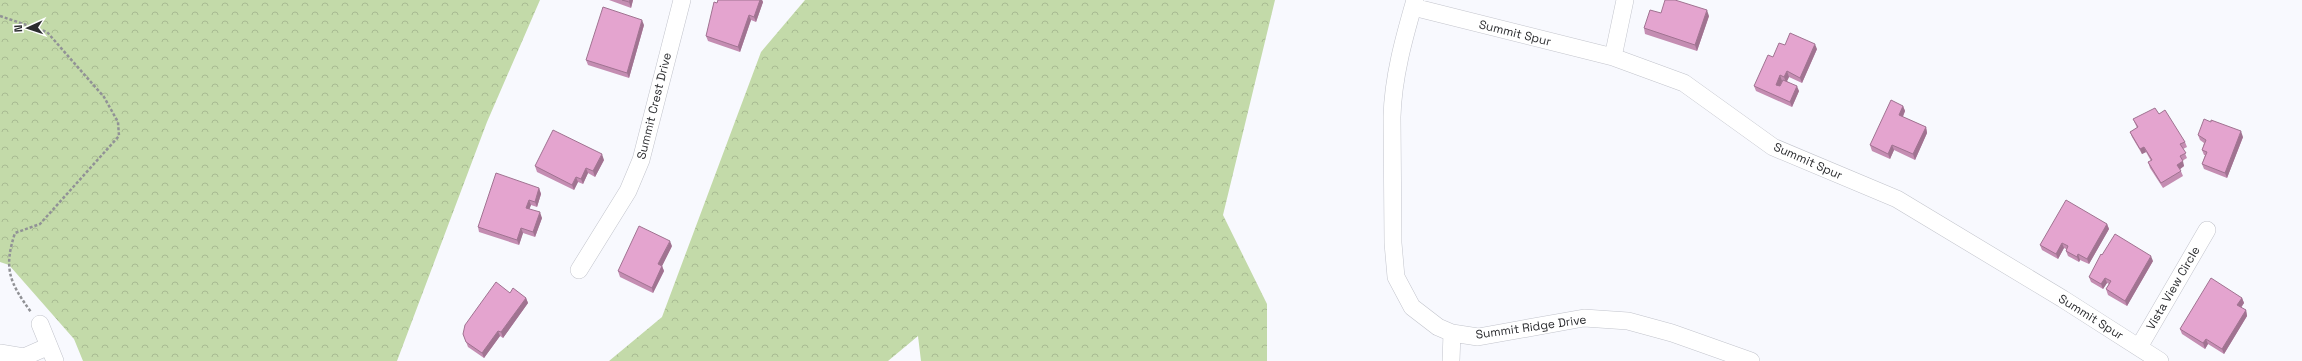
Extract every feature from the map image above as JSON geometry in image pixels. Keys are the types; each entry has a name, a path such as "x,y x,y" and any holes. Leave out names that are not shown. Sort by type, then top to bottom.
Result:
{"street":[{"name":"Summit Crest Drive","path":"579,270 628,191 641,160 682,0"},
{"path":"1613,57 1625,0"},
{"name":"Summit Spur","path":"1414,4 1613,57 1684,83 1773,147 1897,199 2160,361"},
{"name":"Summit Ridge Drive","path":"1414,4 1392,98 1393,243 1396,278 1412,307 1438,327 1452,333 1478,337 1584,318 1628,321 1672,333 1751,361"},
{"name":"Vista View Circle","path":"2138,347 2207,230"},
{"path":"0,353 24,357 52,354 40,324"},
{"path":"1451,361 1452,333"}],"path":[{"path":"0,16 47,32 104,97 118,122 119,136 40,224 15,234 9,252 10,277 20,296 40,324"}],"green space":[{"path":"0,0 540,0 487,122 397,361 83,361 74,339 9,265 0,262"},
{"path":"805,0 1275,0 1223,215 1267,304 1267,361 921,361 918,336 888,361 609,361 662,317 761,52"}],"building":[{"path":"718,0 760,0 754,17 749,15 738,47 706,36 714,2 717,3"},
{"path":"1665,0 1675,0 1707,10 1695,45 1644,28 1650,10 1661,13"},
{"path":"603,7 642,20 627,73 586,60"},
{"path":"1790,33 1815,44 1800,78 1787,71 1784,77 1780,75 1776,85 1780,86 1783,80 1797,86 1790,102 1754,86 1768,55 1773,57 1779,43 1785,45"},
{"path":"1891,100 1903,106 1899,115 1926,127 1913,154 1892,145 1888,154 1870,145"},
{"path":"2155,108 2159,114 2165,110 2185,142 2180,144 2186,153 2180,156 2183,161 2177,165 2181,171 2161,183 2148,162 2152,160 2144,147 2140,149 2130,132 2138,127 2133,119"},
{"path":"2204,119 2211,122 2211,120 2241,131 2225,173 2202,164 2207,152 2202,150 2206,140 2198,135"},
{"path":"553,130 602,154 593,171 586,168 581,179 576,177 572,185 535,166"},
{"path":"496,173 539,188 535,202 529,200 526,208 540,212 533,232 521,228 517,240 478,227"},
{"path":"2066,200 2107,224 2087,259 2078,254 2077,257 2066,251 2068,246 2062,243 2056,254 2040,245"},
{"path":"639,226 670,241 658,264 662,266 652,288 618,271"},
{"path":"2115,234 2151,256 2125,301 2106,289 2111,281 2105,278 2101,284 2089,277 2101,254 2102,255"},
{"path":"2211,278 2242,298 2237,305 2246,310 2222,349 2206,339 2203,343 2180,329"},
{"path":"496,282 510,293 513,288 526,298 501,332 498,331 482,353 466,342 463,334 465,325"}]}
